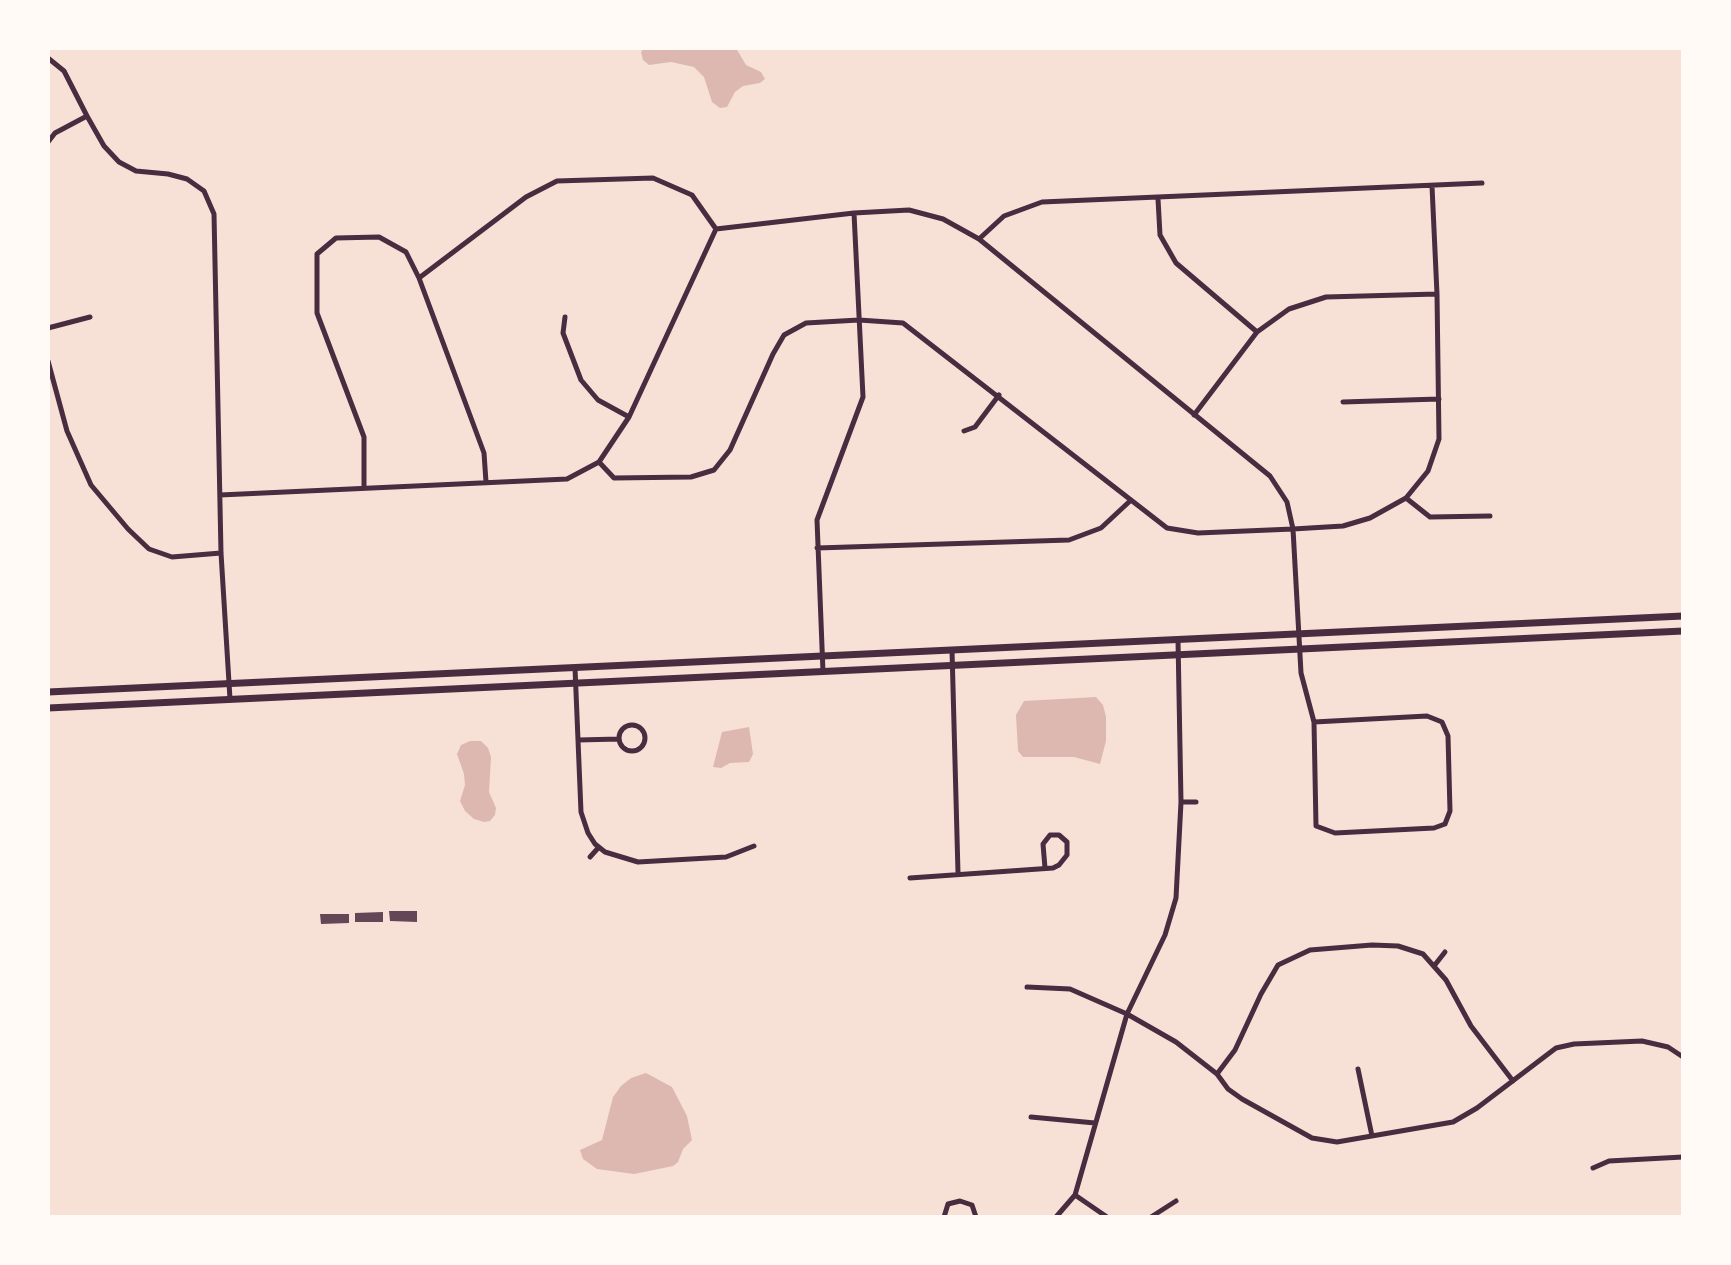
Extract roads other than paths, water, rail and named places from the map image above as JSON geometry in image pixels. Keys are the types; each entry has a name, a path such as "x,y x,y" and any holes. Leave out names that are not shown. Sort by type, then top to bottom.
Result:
{"main road":[{"path":"48,692 1683,616"},
{"path":"48,708 1683,631"}],"street":[{"path":"48,58 64,71 104,146 119,162 136,171 187,179 204,191 214,214 221,553 230,699"},
{"path":"48,142 55,133 87,116"},
{"path":"419,278 526,197 557,181 653,178 692,195 716,229"},
{"path":"979,239 1004,216 1042,202 1482,183"},
{"path":"599,462 614,478 691,477 714,470 730,450 784,335 806,323 859,320 903,323 1167,528 1198,533 1293,529 1343,526 1370,518 1406,498 1428,471 1439,439 1432,186"},
{"path":"1158,199 1160,235 1176,263 1257,332"},
{"path":"716,229 854,213 909,210 943,219 979,239 1270,476 1287,502 1293,529 1301,673 1314,722 1316,826 1335,833 1434,828 1445,824 1450,811 1448,736 1442,722 1427,716 1314,722"},
{"path":"823,672 817,520 863,397 854,213"},
{"path":"220,495 567,479 599,462 629,417 716,229"},
{"path":"364,487 364,437 317,313 317,254 336,238 379,237 406,252 419,278 484,453 486,482"},
{"path":"1194,415 1257,332 1289,309 1326,297 1437,294"},
{"path":"48,328 90,317"},
{"path":"565,317 563,333 581,380 598,400 629,417"},
{"path":"48,361 67,431 91,485 128,529 149,549 172,557 221,553"},
{"path":"964,431 975,427 999,395"},
{"path":"1343,402 1439,399"},
{"path":"1406,498 1430,517 1490,516"},
{"path":"817,548 1069,540 1101,528 1130,501"},
{"path":"1056,1217 1075,1195 1127,1014 1165,935 1176,898 1181,802 1178,640"},
{"path":"952,650 958,873"},
{"path":"575,668 583,821 599,847 613,856 638,862 726,857 754,846"},
{"path":"631,725 639,727 645,738 642,746 630,751 623,747 619,739 624,728 631,725"},
{"path":"578,740 619,739"},
{"path":"1181,802 1196,802"},
{"path":"910,878 1045,868 1059,865 1067,855 1067,842 1059,835 1050,835 1043,844 1045,868"},
{"path":"590,857 599,847"},
{"path":"1217,1074 1235,1050 1278,965 1310,950 1372,945 1398,946 1423,954 1446,980 1471,1026 1513,1081"},
{"path":"1434,966 1445,952"},
{"path":"1027,987 1070,989 1127,1014 1176,1042 1217,1074 1228,1089 1312,1138 1337,1142 1453,1122 1477,1108 1556,1048 1574,1044 1642,1041 1668,1047 1683,1057"},
{"path":"1358,1069 1372,1136"},
{"path":"1031,1117 1095,1123"},
{"path":"1593,1168 1609,1161 1683,1157"},
{"path":"1075,1195 1107,1217"},
{"path":"944,1217 948,1204 960,1201 972,1205 976,1217"},
{"path":"1151,1217 1176,1201"}]}
